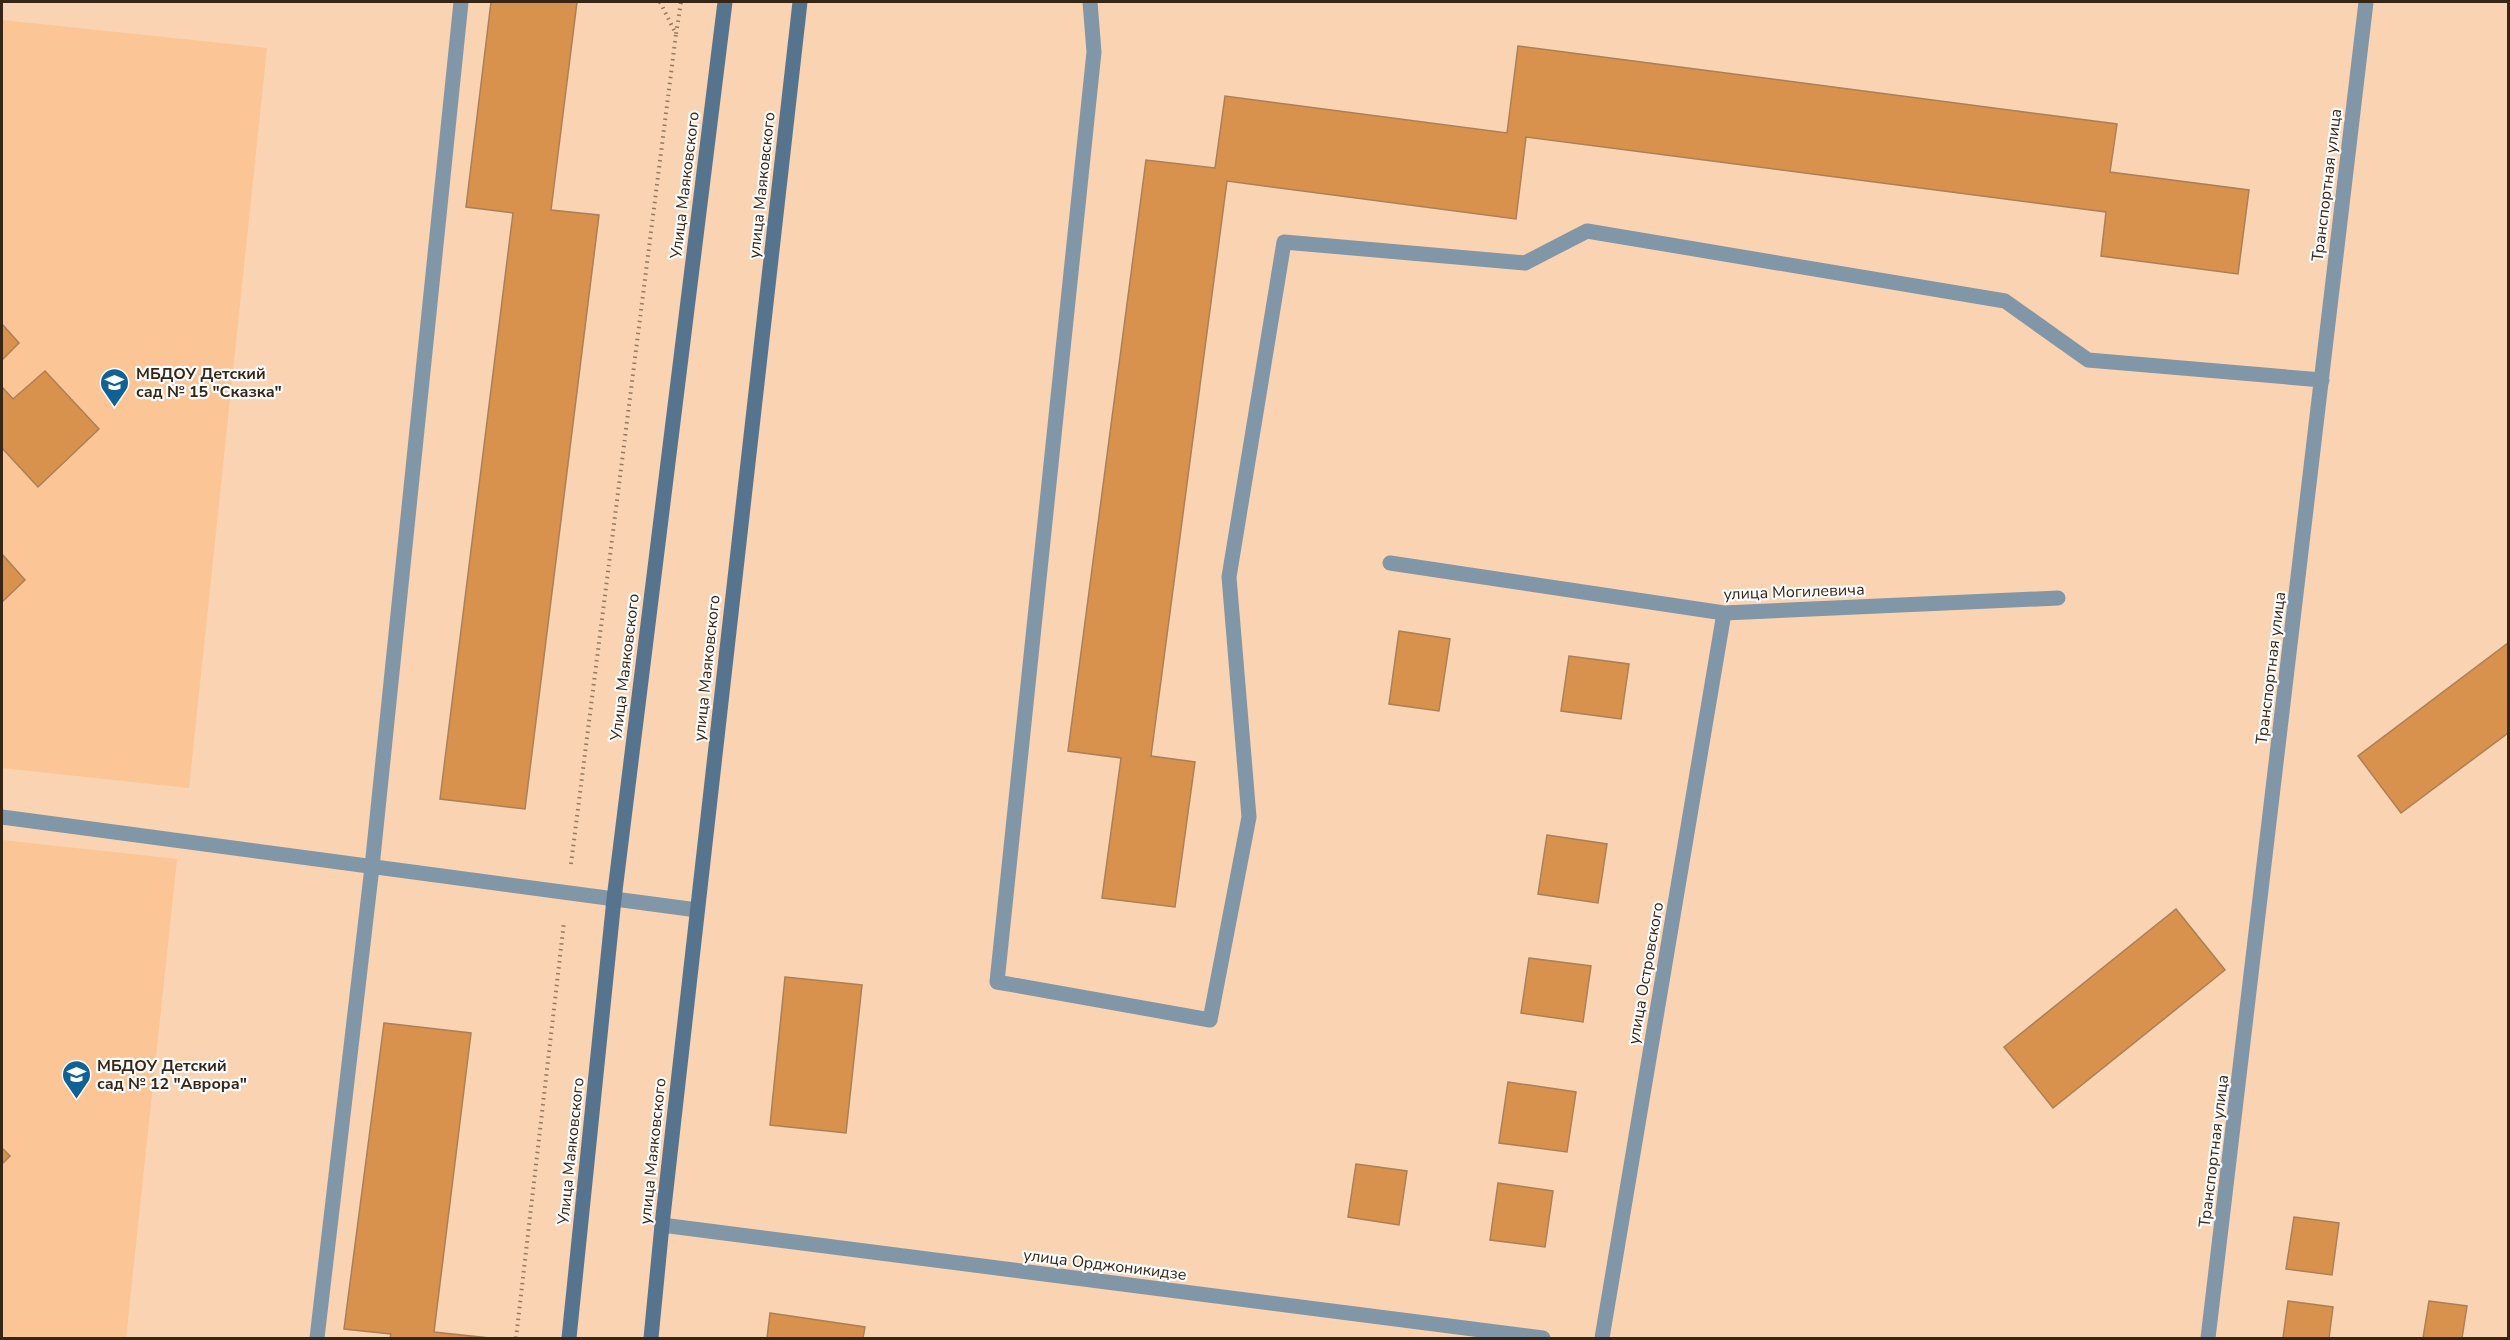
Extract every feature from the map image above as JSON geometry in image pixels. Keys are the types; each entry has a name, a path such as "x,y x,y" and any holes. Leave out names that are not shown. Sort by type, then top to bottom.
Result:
{"street":[{"path":"317,1338 372,867 461,2"},
{"name":"Улица Маяковского","path":"569,1338 614,899 724,2"},
{"name":"улица Маяковского","path":"651,1338 800,2"},
{"path":"1090,2 1094,52 997,982 1210,1020 1249,817 1229,577 1284,242 1525,263 1587,231 2005,301 2088,360 2322,380"},
{"name":"Транспортная улица","path":"2208,1338 2366,2"},
{"name":"улица Могилевича","path":"1390,563 1724,613 2058,598"},
{"name":"улица Островского","path":"1602,1338 1724,613"},
{"path":"2,817 697,910"},
{"name":"улица Орджоникидзе","path":"662,1225 1543,1338"}],"path":[{"path":"660,2 676,34"},
{"path":"516,1338 568,893 681,2"}],"shaded area":[{"name":"МБДОУ Детский сад № 15 \"Сказка\"","path":"2,20 267,48 189,788 2,768"},
{"name":"МБДОУ Детский сад № 12 \"Аврора\"","path":"2,840 177,859 126,1338 2,1338"}],"building":[{"path":"491,2 577,2 551,210 599,215 525,809 440,799 513,213 466,207"},
{"path":"1518,46 2117,124 2110,172 2249,190 2238,274 2101,256 2106,212 1526,137 1516,219 1227,181 1151,756 1195,762 1175,907 1102,898 1121,758 1068,751 1146,160 1215,168 1225,96 1507,133"},
{"path":"2,324 19,343 2,360"},
{"path":"45,371 99,429 38,487 2,448 2,387 13,399"},
{"path":"2,554 25,580 2,602"},
{"path":"1399,631 1450,639 1439,711 1389,704"},
{"path":"2508,643 2508,733 2401,813 2358,756"},
{"path":"1569,656 1629,664 1621,719 1561,711"},
{"path":"1547,835 1607,844 1598,903 1538,894"},
{"path":"2176,909 2225,970 2053,1108 2004,1047"},
{"path":"1529,958 1591,966 1583,1022 1521,1013"},
{"path":"785,977 862,985 846,1133 770,1125"},
{"path":"384,1023 471,1033 434,1332 490,1338 390,1338 391,1334 344,1329"},
{"path":"1508,1082 1576,1092 1567,1152 1499,1143"},
{"path":"2,1148 10,1156 2,1164"},
{"path":"1356,1164 1407,1171 1399,1225 1348,1217"},
{"path":"1498,1183 1553,1191 1545,1247 1490,1240"},
{"path":"2294,1217 2339,1223 2332,1275 2286,1269"},
{"path":"2288,1301 2333,1307 2329,1338 2283,1338"},
{"path":"2429,1301 2467,1306 2462,1338 2423,1338"},
{"path":"770,1313 865,1327 863,1338 767,1338"}],"place":[{"name":"МБДОУ Детский сад № 15 \"Сказка\"","path":"115,408"},
{"name":"МБДОУ Детский сад № 12 \"Аврора\"","path":"76,1100"}]}
